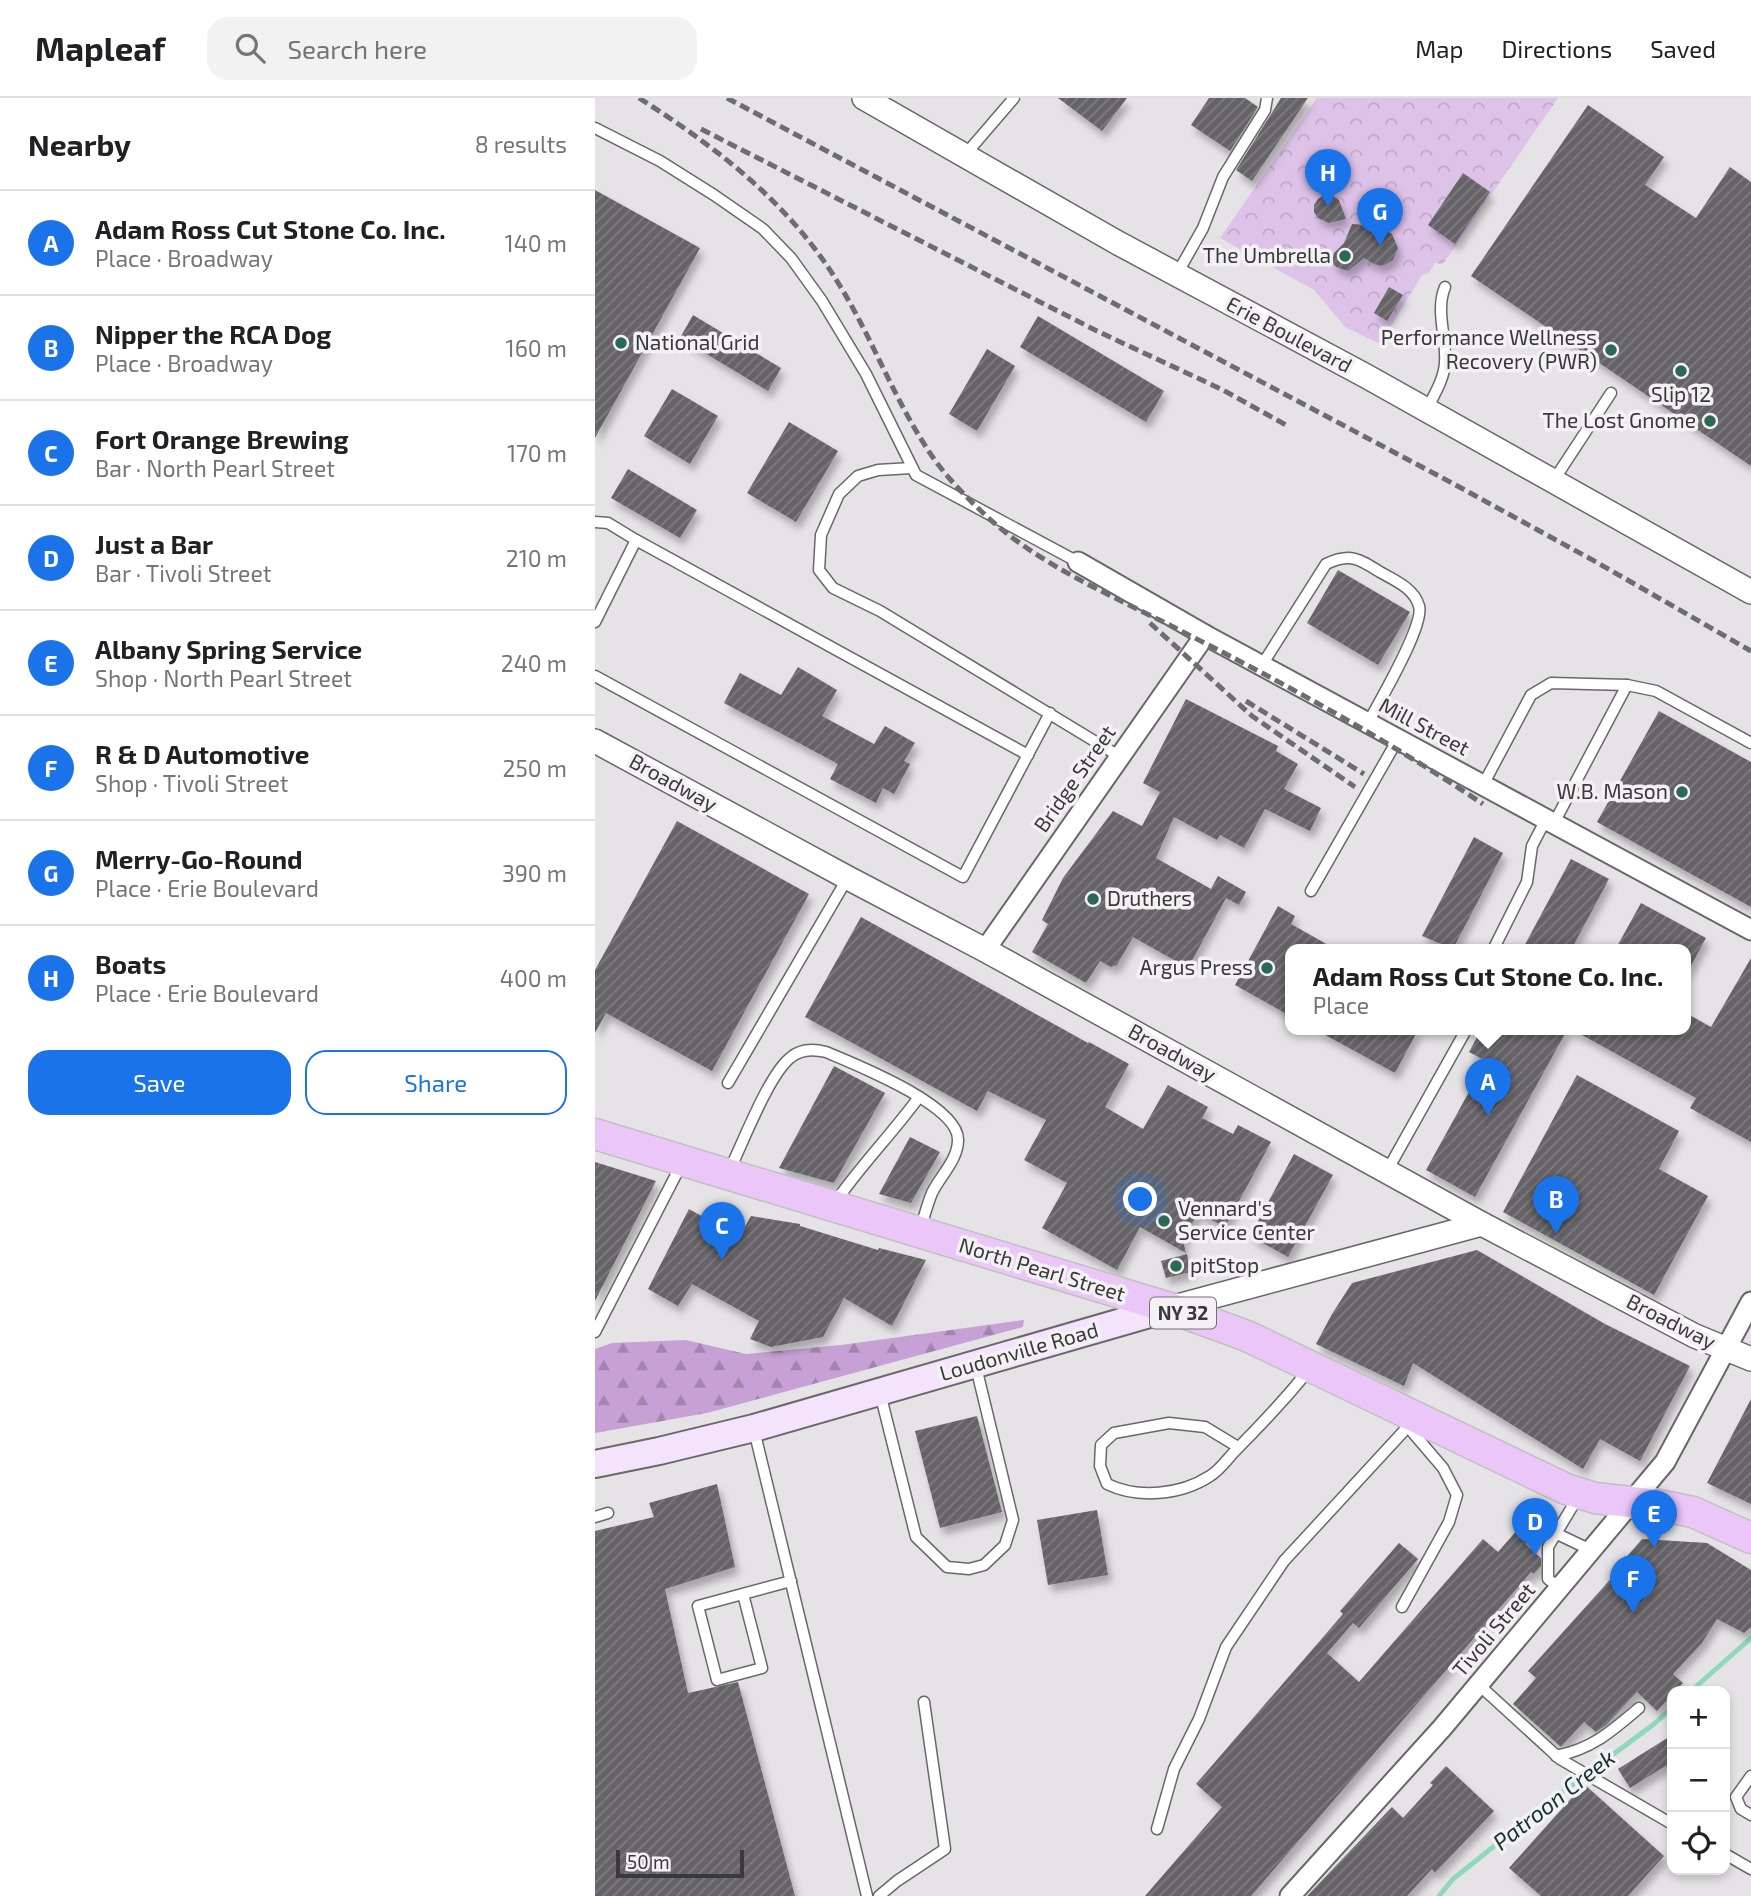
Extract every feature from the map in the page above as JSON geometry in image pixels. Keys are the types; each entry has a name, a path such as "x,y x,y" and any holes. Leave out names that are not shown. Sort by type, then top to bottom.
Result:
{"main road":[{"name":"North Pearl Street","path":"595,1134 1170,1308 1247,1336 1413,1422 1566,1489 1595,1498 1693,1513 1751,1538"},
{"name":"Loudonville Road","path":"595,1464 754,1428 1170,1308"}],"street":[{"name":"Erie Boulevard","path":"865,98 1751,592"},
{"name":"Mill Street","path":"1078,562 1205,635 1751,930"},
{"name":"Bridge Street","path":"985,950 1205,635"},
{"name":"Broadway","path":"595,741 985,950 1482,1223 1724,1350 1751,1359"},
{"name":"Loudonville Road","path":"1170,1308 1482,1223"},
{"name":"Tivoli Street","path":"1290,1896 1478,1684 1665,1462 1751,1302"}],"lane":[{"path":"965,155 1014,98"},
{"path":"1177,274 1203,228 1223,177 1265,110 1267,98"},
{"path":"595,128 660,161 714,195 763,229 791,258 822,301 866,373 916,475 1078,562"},
{"path":"1427,410 1441,380 1445,364 1441,306 1445,287"},
{"path":"1554,480 1611,393"},
{"path":"912,468 878,470 857,476 839,495 821,535 819,570 834,589 880,611 1119,756"},
{"path":"595,522 608,523 1028,755"},
{"path":"595,622 636,540"},
{"path":"1262,666 1326,564 1341,557 1360,559 1410,590 1420,607 1417,628 1368,723"},
{"path":"595,676 963,877 1050,713"},
{"path":"1483,785 1531,695 1551,683 1627,685 1656,691 1751,743"},
{"path":"1496,944 1527,882 1532,846 1550,821 1627,685"},
{"path":"1311,891 1398,739"},
{"path":"729,1083 848,878"},
{"path":"1387,1171 1463,1035"},
{"path":"727,1175 777,1072 792,1056 814,1048 862,1067 919,1097 938,1109 954,1127 959,1137 956,1153 932,1194 919,1233"},
{"path":"832,1207 855,1174 891,1134 919,1097"},
{"path":"595,1332 683,1161"},
{"path":"880,1392 916,1537 947,1567 969,1569 984,1565 1005,1545 1013,1520 975,1365"},
{"path":"1238,1447 1205,1427 1169,1423 1114,1433 1101,1445 1100,1466 1107,1485 1123,1492 1175,1492 1211,1476 1288,1396 1311,1367"},
{"path":"1157,1829 1174,1769 1199,1719 1227,1647 1284,1561 1413,1422 1457,1495 1450,1522 1402,1607"},
{"path":"754,1428 867,1896"},
{"path":"1559,1587 1548,1578 1548,1548 1580,1493"},
{"path":"595,1517 608,1513"},
{"path":"1555,1533 1591,1550"},
{"path":"743,1594 762,1668 717,1680 698,1606 791,1581"},
{"path":"1478,1684 1558,1758 1667,1821"},
{"path":"879,1896 945,1849 924,1702"},
{"path":"1558,1758 1578,1752 1611,1732 1639,1708"},
{"path":"1751,1776 1737,1797 1741,1809 1751,1815"},
{"path":"1730,1857 1751,1868"}],"green space":[{"path":"1317,98 1558,98 1443,264 1435,263 1429,273 1422,275 1380,344 1345,327 1314,290 1220,238"},
{"path":"1024,1320 1023,1327 707,1413 595,1433 595,1349 612,1343 686,1340 746,1354 841,1345"}],"building":[{"path":"1058,98 1127,98 1102,131"},
{"path":"1209,98 1245,98 1258,107 1230,151 1191,125"},
{"path":"1281,98 1308,98 1252,181 1236,170"},
{"name":"Slip 12","path":"1588,105 1664,157 1645,185 1696,218 1730,167 1751,182 1751,466 1471,276"},
{"path":"1463,173 1490,192 1455,244 1428,225"},
{"name":"National Grid","path":"595,190 700,248 595,438"},
{"path":"1324,195 1331,195 1339,200 1346,219 1329,223 1318,218 1314,205"},
{"path":"1352,224 1378,226 1392,234 1398,248 1393,260 1383,266 1364,258 1348,271 1336,267 1332,261 1334,253 1344,243"},
{"path":"1389,287 1403,295 1387,321 1374,313"},
{"path":"693,315 781,368 768,391 680,338"},
{"path":"1038,316 1164,391 1146,422 1020,347"},
{"path":"987,349 1015,366 977,431 949,414"},
{"path":"672,389 718,416 690,464 644,436"},
{"path":"789,422 838,451 796,522 747,493"},
{"path":"628,469 697,510 680,538 611,498"},
{"path":"1338,570 1410,612 1378,665 1307,623"},
{"path":"798,667 837,690 822,716 874,744 885,726 915,743 904,761 910,764 894,794 883,788 876,803 830,779 838,764 724,703 740,673 781,695"},
{"path":"1186,699 1278,746 1276,751 1298,764 1284,789 1321,808 1310,831 1265,809 1244,848 1220,835 1217,840 1174,817 1156,858 1211,889 1218,876 1246,892 1239,905 1226,898 1188,968 1133,937 1117,965 1111,967 1100,961 1086,983 1032,952 1048,924 1042,920 1063,878 1113,811 1142,826 1160,792 1143,783"},
{"name":"W.B. Mason","path":"1659,711 1751,762 1751,907 1597,822"},
{"path":"677,821 809,894 712,1071 606,1013 595,1033 595,970"},
{"path":"1474,837 1503,853 1456,944 1441,944 1422,936"},
{"path":"1571,859 1609,879 1574,944 1525,944"},
{"path":"1641,903 1706,938 1691,966 1691,944 1618,944"},
{"name":"Argus Press","path":"1278,906 1295,916 1291,924 1326,944 1285,944 1285,1013 1235,985"},
{"path":"861,917 1129,1064 1105,1107 1143,1129 1168,1085 1208,1107 1202,1118 1233,1134 1238,1125 1271,1142 1225,1227 1198,1213 1183,1241 1186,1253 1140,1227 1117,1270 1042,1228 1067,1183 1024,1160 1046,1120 988,1091 977,1111 805,1017"},
{"path":"1751,958 1751,1142 1690,1108 1696,1098 1582,1035 1691,1035 1691,1016 1711,1027"},
{"path":"1325,1035 1415,1035 1395,1073"},
{"path":"1478,1035 1564,1035 1475,1197 1426,1170 1486,1061 1469,1052"},
{"path":"834,1066 885,1093 834,1183 779,1168"},
{"path":"1577,1075 1679,1131 1659,1169 1708,1196 1654,1295 1503,1212"},
{"path":"910,1137 940,1152 911,1203 879,1194"},
{"path":"1294,1154 1333,1175 1288,1257 1250,1236"},
{"path":"595,1162 656,1181 595,1301"},
{"path":"689,1209 739,1237 751,1216 800,1224 878,1250 879,1248 926,1260 892,1326 844,1298 823,1337 771,1347 750,1339 759,1321 692,1284 678,1306 648,1289"},
{"path":"1477,1250 1605,1324 1690,1366 1640,1461 1600,1439 1583,1469 1413,1363 1404,1386 1316,1344 1352,1283"},
{"name":"pitStop","path":"1187,1254 1191,1272 1166,1278 1161,1261"},
{"path":"1751,1399 1751,1504 1707,1483"},
{"path":"977,1416 1002,1512 940,1528 915,1431"},
{"path":"717,1484 735,1567 665,1589 688,1693 738,1682 795,1896 595,1896 595,1531 654,1517 649,1503"},
{"path":"1540,1504 1551,1514 1525,1544 1541,1558 1541,1566 1534,1574 1531,1572 1251,1896 1145,1896 1222,1807 1196,1784 1343,1614 1340,1611 1399,1543 1418,1559 1359,1628 1353,1623 1327,1653 1359,1682 1483,1539 1498,1552"},
{"path":"1097,1510 1108,1575 1048,1585 1037,1520"},
{"path":"1642,1539 1707,1543 1751,1570 1751,1627 1744,1633 1717,1619 1702,1643 1673,1674 1683,1683 1680,1686 1667,1686 1667,1700 1657,1711 1637,1692 1606,1725 1596,1732 1584,1722 1561,1747 1513,1704 1536,1678 1528,1671 1625,1563 1623,1561"},
{"path":"1667,1738 1667,1765 1630,1788 1618,1769"},
{"path":"1446,1766 1494,1811 1435,1873 1432,1869 1407,1896 1307,1896 1392,1807 1403,1818"},
{"path":"1584,1784 1664,1856 1628,1896 1541,1896 1509,1868"}],"waterway":[{"name":"Patroon Creek","path":"1697,1686 1751,1638"},
{"name":"Patroon Creek","path":"1439,1896 1453,1879 1667,1712"}],"railway":[{"path":"639,98 696,136 749,178 818,252 861,323 915,430 933,458 959,489 1002,530 1077,578 1336,713 1483,804"},
{"path":"727,98 1452,483 1751,651"},
{"path":"701,129 1097,331 1223,390 1286,425"},
{"path":"1150,623 1252,716 1355,787"},
{"path":"1246,701 1364,774"}],"place":[{"name":"Boats","path":"1328,207"},
{"name":"Merry-Go-Round","path":"1380,246"},
{"name":"The Umbrella","path":"1345,256"},
{"name":"National Grid","path":"621,343"},
{"name":"Performance Wellness Recovery (PWR)","path":"1611,350"},
{"name":"Slip 12","path":"1681,371"},
{"name":"The Lost Gnome","path":"1710,421"},
{"name":"W.B. Mason","path":"1682,792"},
{"name":"Druthers","path":"1093,899"},
{"name":"Argus Press","path":"1267,968"},
{"name":"Adam Ross Cut Stone Co. Inc.","path":"1488,1116"},
{"name":"Vennard's Service Center","path":"1164,1221"},
{"name":"Nipper the RCA Dog","path":"1556,1234"},
{"name":"Fort Orange Brewing","path":"722,1260"},
{"name":"pitStop","path":"1176,1266"},
{"name":"Albany Spring Service","path":"1654,1548"},
{"name":"Just a Bar","path":"1535,1556"},
{"name":"R & D Automotive","path":"1633,1613"}]}
